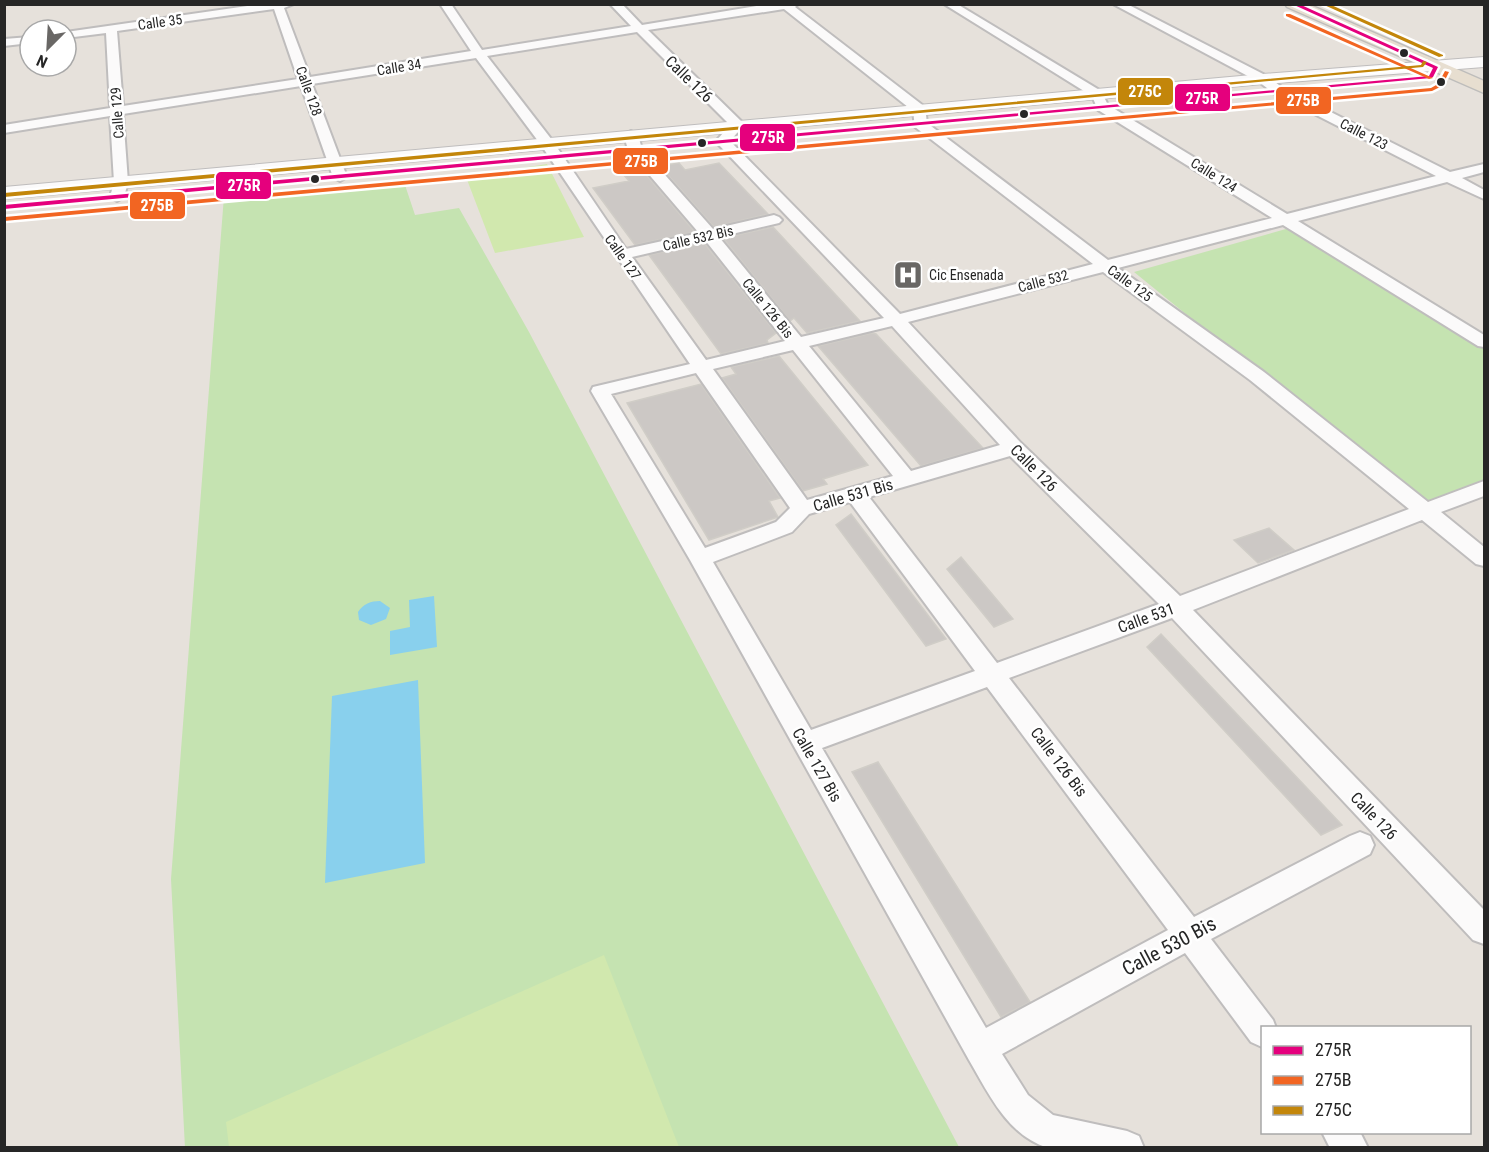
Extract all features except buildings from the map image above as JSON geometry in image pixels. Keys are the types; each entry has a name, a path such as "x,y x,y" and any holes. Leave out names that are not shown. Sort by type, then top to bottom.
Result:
{"highway":[{"path":"1293,4 1485,88"}],"main road":[{"path":"4,193 119,189 337,170 547,143 737,125 1413,66 1436,67 1485,62"}],"street":[{"path":"179,4 182,19"},
{"name":"Calle 127","path":"445,4 479,54 547,143 622,255 802,509"},
{"name":"Calle 126","path":"615,4 737,125 723,141 896,320 1014,448 1176,608 1485,930"},
{"name":"Calle 124","path":"949,4 1097,93 1103,107 1485,342"},
{"name":"Calle 123","path":"1118,4 1263,79 1279,91 1485,195"},
{"name":"Calle 35","path":"78,33 284,5"},
{"name":"Calle 128","path":"284,5 306,81 337,170"},
{"name":"Calle 34","path":"4,129 788,5"},
{"name":"Calle 125","path":"788,5 920,110 920,124 1104,265 1257,376 1485,558"},
{"name":"Calle 129","path":"111,29 118,111 119,189"},
{"name":"Calle 126 Bis","path":"631,135 635,150 710,236 906,479"},
{"name":"Calle 532","path":"600,391 896,320 1485,168"},
{"name":"Calle 532 Bis","path":"622,255 774,220"},
{"name":"Calle 127 Bis","path":"600,391 700,558 980,1050 1016,1107 1045,1130 1127,1148"},
{"name":"Calle 531 Bis","path":"700,558 784,527 802,509 1014,448"},
{"name":"Calle 531","path":"805,743 1176,608 1485,488"},
{"name":"Calle 126 Bis","path":"855,494 1261,1028"},
{"name":"Calle 530 Bis","path":"980,1050 1189,935 1360,845"},
{"path":"1340,1134 1351,1148"}],"green space":[{"path":"547,164 584,237 495,253 466,177"},
{"path":"403,179 415,215 459,208 529,332 959,1147 185,1148 171,879 224,196"},
{"path":"1293,227 1484,346 1484,484 1425,508 1134,272"},
{"path":"604,955 679,1147 229,1147 226,1122"}],"water":[{"path":"434,596 437,647 390,655 390,631 410,627 409,600"},
{"path":"380,601 390,608 386,619 371,625 359,620 358,612 362,607 370,602"},
{"path":"418,680 425,863 325,883 332,696"}],"transit line":[{"name":"275R","path":"1294,4 1436,67"},
{"name":"275C","path":"1324,4 1441,56"},
{"name":"275B","path":"1288,15 1431,78"},
{"name":"275C","path":"4,195 1423,66 1425,62"},
{"name":"275R","path":"4,207 1431,77 1436,67"},
{"name":"275B","path":"5,219 1432,89 1440,85 1447,72"}],"place":[{"name":"Cic Ensenada","path":"908,275"}]}
